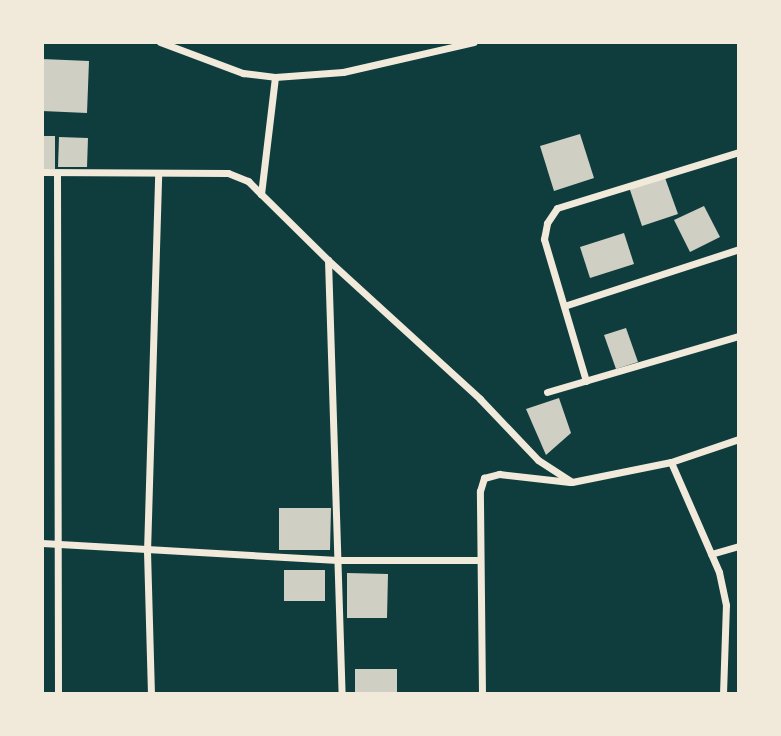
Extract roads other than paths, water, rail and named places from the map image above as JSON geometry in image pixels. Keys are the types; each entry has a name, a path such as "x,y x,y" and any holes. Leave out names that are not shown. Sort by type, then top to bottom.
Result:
{"street":[{"path":"160,42 243,73 275,78 343,72 474,42"},
{"path":"261,194 275,78"},
{"path":"586,381 544,239 557,208 739,152"},
{"path":"42,172 228,173 248,181 328,260 480,399 538,460 572,482"},
{"path":"57,173 60,543 58,694"},
{"path":"151,694 147,552 158,173"},
{"path":"564,306 739,249"},
{"path":"328,260 342,694"},
{"path":"547,392 739,336"},
{"path":"482,694 481,560 484,478 499,474 572,482 671,462 739,439"},
{"path":"671,462 711,554 726,605 723,694"},
{"path":"42,543 147,552 338,560 481,560"},
{"path":"711,554 739,546"}]}
